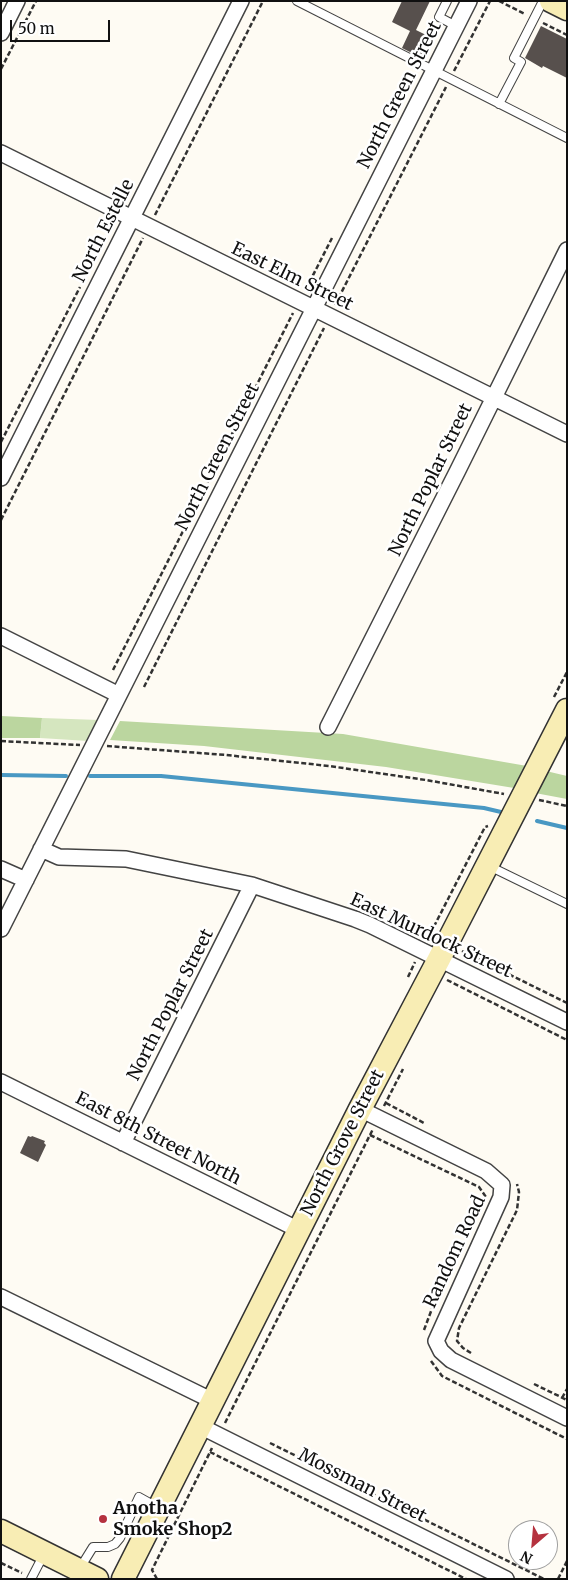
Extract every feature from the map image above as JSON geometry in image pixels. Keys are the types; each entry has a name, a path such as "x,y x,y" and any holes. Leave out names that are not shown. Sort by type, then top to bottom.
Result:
{"street":[{"path":"1,32 17,1"},
{"name":"North Estelle","path":"1,478 241,1"},
{"name":"North Green Street","path":"1,929 94,746 306,305 469,1"},
{"path":"551,1 567,9"},
{"name":"East Elm Street","path":"1,153 567,434"},
{"name":"North Poplar Street","path":"328,727 567,250"},
{"path":"1,636 119,694"},
{"name":"North Grove Street","path":"124,1579 159,1508 210,1430 213,1401 298,1230 369,1114 447,962 487,865 534,798 567,710"},
{"name":"East Murdock Street","path":"41,849 59,857 126,860 252,885 355,919 447,962 567,1022"},
{"path":"1,869 26,880"},
{"name":"North Poplar Street","path":"123,1143 252,885"},
{"name":"East 8th Street North","path":"1,1082 298,1230"},
{"name":"Random Road","path":"369,1114 486,1170 502,1185 501,1197 436,1341 441,1351 451,1360 567,1418"},
{"path":"1,1297 213,1401"},
{"name":"Mossman Street","path":"210,1430 506,1579"},
{"path":"1,1531 88,1574"}],"lane":[{"path":"297,1 313,5 433,71 567,138"},
{"path":"447,1 439,17 456,26"},
{"path":"499,104 521,62 514,58 543,1"},
{"path":"487,865 567,904"},
{"path":"88,1574 93,1547 108,1547 115,1544 120,1538 139,1497 159,1508"},
{"path":"31,1579 44,1553"}],"path":[{"path":"1,69 36,1"},
{"path":"1,520 263,1"},
{"path":"144,687 490,1"},
{"path":"113,670 306,305 336,231"},
{"path":"1,741 226,755 329,766 534,798 567,806"},
{"path":"447,962 567,1003"},
{"path":"447,962 567,1040"},
{"path":"157,1579 152,1570 210,1452 210,1430 369,1114 405,1065"},
{"path":"562,1398 567,1389"},
{"path":"270,1444 544,1579"},
{"path":"210,1452 466,1579"},
{"path":"558,1579 567,1562"},
{"path":"1,1563 31,1579"}],"green space":[{"path":"1,716 42,718 40,738 1,738"},
{"path":"42,718 99,720 88,741 40,738"},
{"path":"120,721 343,734 527,766 514,788 386,767 204,746 110,740"},
{"path":"546,771 567,776 567,799 535,793"}],"building":[{"path":"402,1 430,1 416,30 434,39 424,59 402,48 410,31 392,22"},
{"path":"541,26 567,39 567,78 543,66 542,68 525,58"},
{"path":"28,1136 45,1141 46,1145 38,1162 20,1153"}],"waterway":[{"path":"1,775 66,776"},
{"path":"90,776 161,776 484,808 501,812"},
{"path":"537,821 567,828"}],"place":[{"name":"Anotha Smoke Shop2","path":"103,1519"}]}
